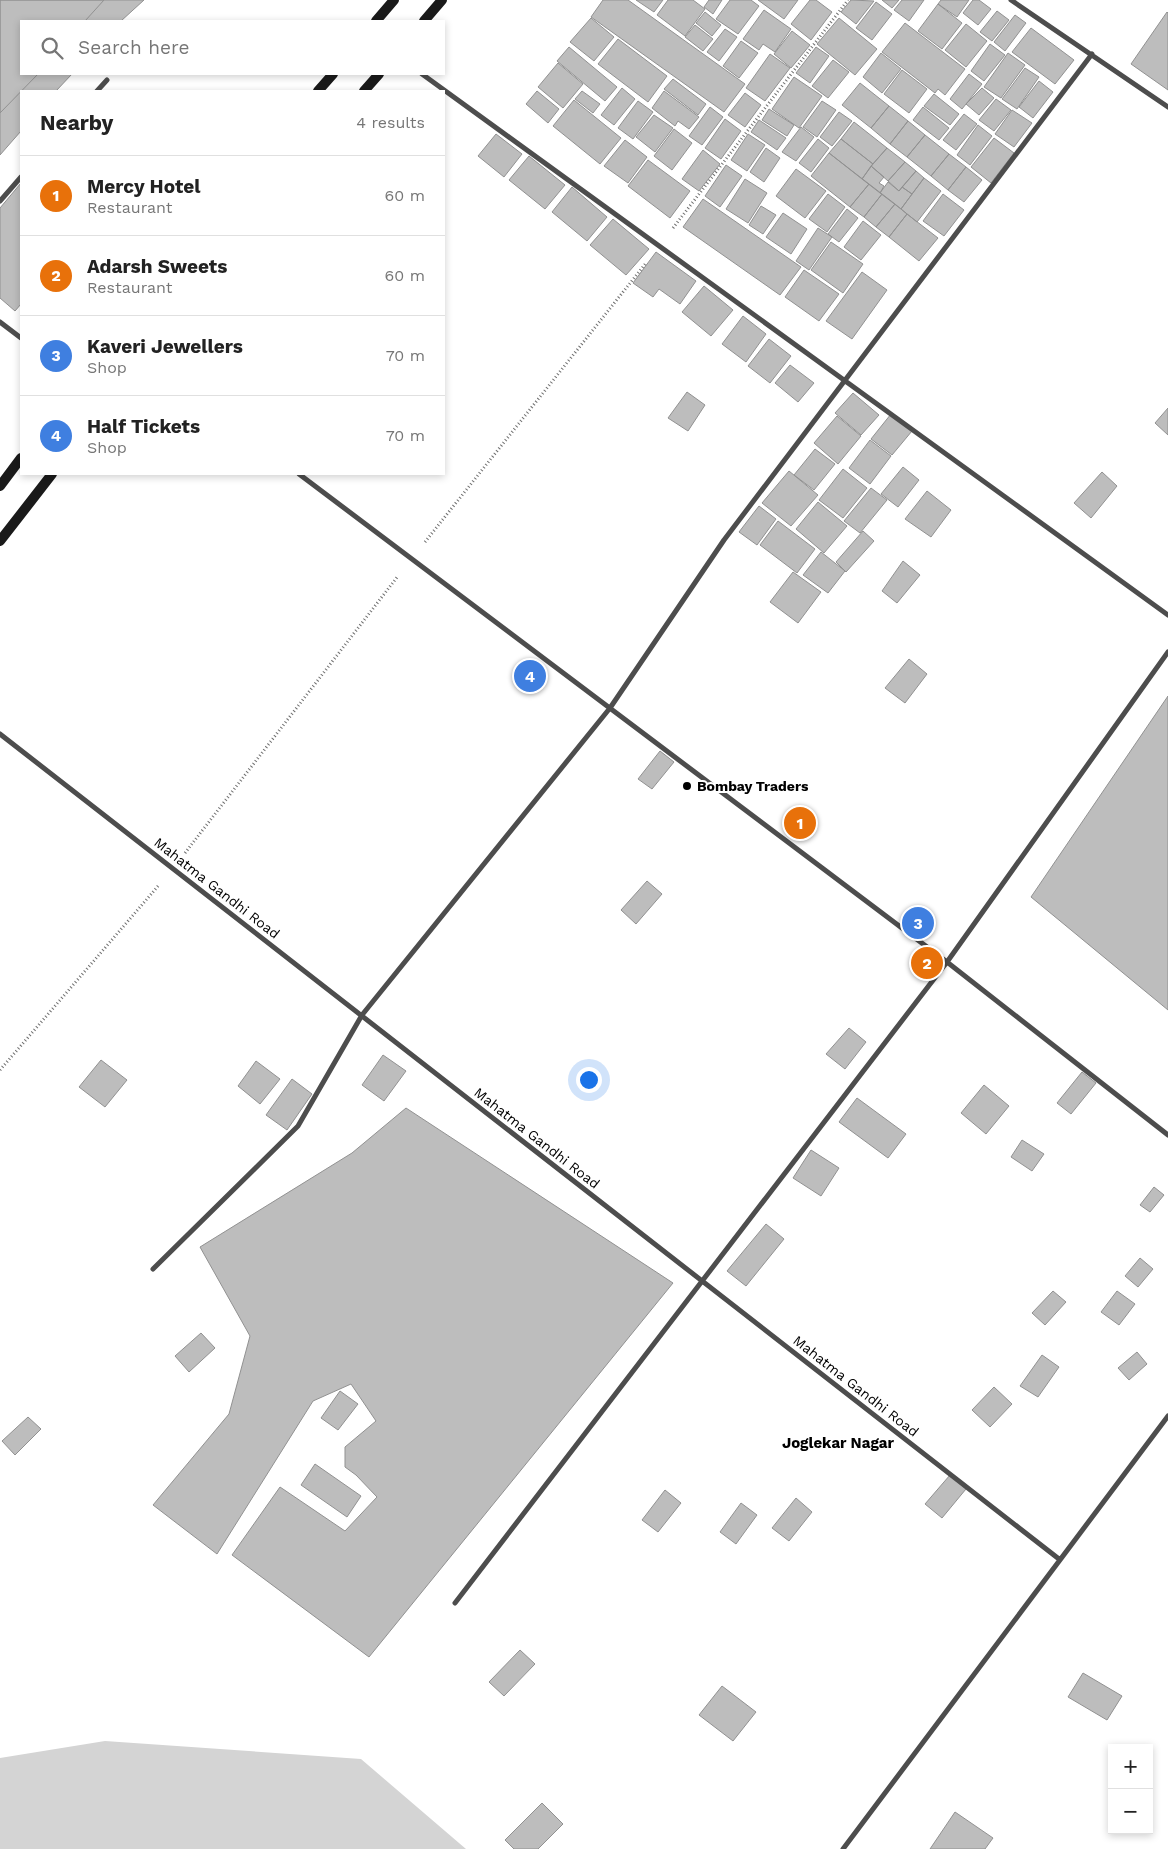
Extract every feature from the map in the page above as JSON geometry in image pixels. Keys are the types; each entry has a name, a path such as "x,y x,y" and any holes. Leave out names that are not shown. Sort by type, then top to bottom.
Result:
{"main road":[{"path":"377,20 394,0"},
{"path":"425,20 442,0"},
{"path":"319,90 332,75"},
{"path":"365,90 378,75"},
{"path":"0,486 20,459"},
{"path":"0,541 51,475"}],"street":[{"path":"1010,0 1168,107"},
{"path":"153,1269 298,1126 362,1016 610,708 724,540 1092,54"},
{"path":"423,75 444,90"},
{"path":"98,90 107,80"},
{"path":"445,91 1168,614"},
{"path":"0,201 20,178"},
{"path":"0,322 20,337"},
{"path":"300,475 947,962 1168,1135"},
{"path":"455,1603 947,962 1168,652"},
{"name":"Mahatma Gandhi Road","path":"0,734 1059,1559"},
{"path":"843,1849 1168,1416"}],"path":[{"path":"0,1070 173,868 412,559 660,246 848,0"}],"shaded area":[{"path":"105,1741 361,1759 466,1849 0,1849 0,1758"}],"building":[{"path":"0,0 104,0 86,20 20,20 20,75 37,75 22,90 20,90 20,92 0,113"},
{"path":"0,0 144,0 122,20 20,20 20,75 71,75 57,90 20,90 20,132 0,155"},
{"path":"603,0 628,0 745,84 724,112 591,17"},
{"path":"636,0 663,0 654,12"},
{"path":"668,0 693,0 705,9 685,36 657,15"},
{"path":"709,0 722,0 713,14 704,7"},
{"path":"730,0 751,0 759,6 738,34 716,19"},
{"path":"758,0 798,0 784,19"},
{"path":"810,0 816,0 832,12 811,40 791,24"},
{"path":"851,0 874,1 856,24 841,12"},
{"path":"882,0 899,0 892,8"},
{"path":"902,0 924,0 909,21 894,10"},
{"path":"941,0 969,0 957,17 938,4"},
{"path":"973,0 979,0 991,9 978,25 963,13"},
{"path":"876,2 892,14 872,40 856,28"},
{"path":"938,4 962,23 942,49 918,31"},
{"path":"764,10 791,29 775,52 763,44 759,50 743,39"},
{"path":"997,11 1009,20 992,41 980,32"},
{"path":"705,12 721,25 712,36 696,23"},
{"path":"1168,13 1168,90 1131,64"},
{"path":"1015,15 1026,23 1005,51 994,42"},
{"path":"591,18 614,37 594,61 570,42"},
{"path":"839,18 877,49 855,75 817,44"},
{"path":"905,23 965,69 945,95 938,89 935,93 882,52"},
{"path":"966,24 987,41 966,67 945,50"},
{"path":"695,25 713,39 703,51 685,37"},
{"path":"1031,28 1074,60 1055,84 1012,52"},
{"path":"725,29 737,37 719,61 707,52"},
{"path":"792,31 810,45 791,68 774,54"},
{"path":"618,39 667,76 648,102 598,64"},
{"path":"741,41 758,53 739,78 723,66"},
{"path":"990,44 1005,55 984,81 971,71"},
{"path":"569,47 617,87 605,101 557,61"},
{"path":"816,47 829,56 810,83 796,73"},
{"path":"881,53 901,69 882,93 863,77"},
{"path":"1008,53 1025,65 1001,98 984,87"},
{"path":"770,54 790,68 765,101 746,88"},
{"path":"833,60 849,72 828,98 812,86"},
{"path":"558,63 583,84 563,108 538,87"},
{"path":"1025,68 1039,77 1017,109 1002,99"},
{"path":"902,70 927,89 909,113 884,94"},
{"path":"969,74 982,84 962,109 950,99"},
{"path":"794,77 822,96 799,128 772,109"},
{"path":"673,79 706,104 698,115 664,89"},
{"path":"1039,81 1053,92 1033,118 1019,107"},
{"path":"860,83 889,106 871,128 842,105"},
{"path":"622,88 635,99 614,125 601,115"},
{"path":"982,88 994,98 979,115 966,104"},
{"path":"537,91 559,109 548,123 526,104"},
{"path":"582,91 600,104 593,113 575,99"},
{"path":"664,91 699,117 689,129 678,121 675,126 652,108"},
{"path":"745,93 761,105 745,127 728,115"},
{"path":"934,94 959,114 950,125 924,106"},
{"path":"996,99 1011,110 994,131 979,120"},
{"path":"574,100 621,138 600,164 553,126"},
{"path":"638,101 653,112 633,139 618,128"},
{"path":"822,101 836,110 817,137 803,127"},
{"path":"889,106 908,121 890,144 871,128"},
{"path":"710,107 723,117 702,145 689,136"},
{"path":"923,107 949,128 939,140 913,120"},
{"path":"769,109 794,125 787,136 762,120"},
{"path":"1012,110 1032,123 1014,147 995,134"},
{"path":"839,112 852,121 832,146 820,137"},
{"path":"964,114 977,124 956,150 943,140"},
{"path":"654,115 673,128 655,152 636,137"},
{"path":"725,119 741,131 721,159 705,148"},
{"path":"759,120 786,138 777,150 751,132"},
{"path":"908,121 925,135 907,157 890,144"},
{"path":"854,122 887,148 873,164 841,139"},
{"path":"978,125 992,136 970,165 957,155"},
{"path":"801,127 814,137 796,161 782,152"},
{"path":"674,129 692,143 672,170 654,156"},
{"path":"496,134 522,154 504,177 478,156"},
{"path":"748,134 765,145 747,171 731,160"},
{"path":"925,135 949,154 931,176 907,157"},
{"path":"994,138 1014,153 991,183 971,167"},
{"path":"818,139 829,148 811,172 799,163"},
{"path":"841,139 873,164 862,179 829,153"},
{"path":"625,140 647,157 628,183 604,166"},
{"path":"766,148 780,158 764,182 750,172"},
{"path":"887,148 905,162 888,181 871,166"},
{"path":"703,150 720,164 699,191 682,179"},
{"path":"829,153 869,184 850,207 811,176"},
{"path":"949,154 966,167 948,190 931,176"},
{"path":"529,156 565,185 545,209 509,180"},
{"path":"648,160 690,191 670,218 628,186"},
{"path":"905,162 916,171 899,191 888,181"},
{"path":"726,165 742,176 720,207 705,196"},
{"path":"871,166 884,177 879,183 884,186 880,193 862,179"},
{"path":"966,167 982,180 964,202 948,190"},
{"path":"796,169 826,191 805,218 776,196"},
{"path":"916,171 924,178 912,194 902,187"},
{"path":"924,178 941,191 917,222 901,209"},
{"path":"745,179 767,193 748,223 726,209"},
{"path":"888,182 899,191 902,187 912,194 901,209 880,193"},
{"path":"20,184 20,305 15,311 0,298 0,208"},
{"path":"869,184 882,194 864,217 850,207"},
{"path":"572,187 607,217 587,241 552,212"},
{"path":"828,194 845,207 827,232 809,219"},
{"path":"882,194 895,204 876,227 864,217"},
{"path":"943,194 964,210 944,236 923,221"},
{"path":"703,199 801,267 780,295 683,227"},
{"path":"895,204 907,214 889,237 876,227"},
{"path":"761,206 776,215 763,234 749,225"},
{"path":"847,209 858,218 839,242 828,234"},
{"path":"783,213 807,229 791,254 766,237"},
{"path":"907,214 938,238 919,261 889,237"},
{"path":"613,219 649,249 626,275 590,245"},
{"path":"863,221 881,235 861,260 844,247"},
{"path":"818,228 832,237 809,270 796,261"},
{"path":"831,242 863,264 843,293 811,270"},
{"path":"656,252 696,281 680,304 659,289 653,297 633,283"},
{"path":"804,270 839,294 819,321 785,297"},
{"path":"862,272 887,290 852,339 826,321"},
{"path":"704,286 733,310 711,336 682,312"},
{"path":"743,316 766,334 746,362 722,344"},
{"path":"769,339 791,356 770,383 748,366"},
{"path":"790,365 814,383 798,402 775,383"},
{"path":"687,392 705,405 688,431 668,418"},
{"path":"853,393 879,415 861,435 835,413"},
{"path":"1168,408 1168,435 1155,423"},
{"path":"891,414 912,431 892,455 871,439"},
{"path":"837,416 861,436 838,464 814,443"},
{"path":"870,440 891,456 870,484 849,468"},
{"path":"815,449 835,464 814,490 794,475"},
{"path":"903,467 919,480 898,507 881,494"},
{"path":"843,469 867,488 843,518 819,500"},
{"path":"789,471 818,495 791,526 762,503"},
{"path":"1102,472 1117,486 1091,518 1074,503"},
{"path":"871,488 887,500 860,533 844,521"},
{"path":"927,491 951,510 931,537 905,519"},
{"path":"818,502 847,526 824,553 796,529"},
{"path":"759,506 776,519 757,545 739,532"},
{"path":"778,521 815,549 797,573 760,545"},
{"path":"863,531 874,541 846,572 836,562"},
{"path":"821,552 845,571 828,593 803,575"},
{"path":"903,561 920,575 897,603 882,591"},
{"path":"793,572 821,592 798,623 770,602"},
{"path":"909,659 927,674 905,703 885,688"},
{"path":"1168,696 1168,1010 1031,897"},
{"path":"660,751 674,762 652,789 638,779"},
{"path":"647,881 662,894 636,924 621,910"},
{"path":"849,1028 866,1042 845,1069 826,1054"},
{"path":"383,1055 406,1071 384,1101 362,1085"},
{"path":"101,1060 127,1080 105,1107 79,1087"},
{"path":"256,1061 280,1079 260,1104 238,1086"},
{"path":"1082,1072 1096,1083 1071,1114 1057,1103"},
{"path":"292,1079 312,1094 287,1130 266,1115"},
{"path":"984,1085 1009,1106 986,1134 961,1113"},
{"path":"857,1098 906,1134 888,1158 839,1122"},
{"path":"406,1108 673,1283 369,1657 232,1555 280,1487 345,1531 377,1497 356,1475 345,1467 345,1447 376,1421 351,1384 313,1401 217,1554 153,1505 229,1414 250,1336 200,1247 352,1153"},
{"path":"1022,1140 1044,1154 1032,1171 1011,1157"},
{"path":"811,1150 839,1168 821,1196 793,1178"},
{"path":"1154,1187 1164,1195 1150,1212 1140,1205"},
{"path":"766,1224 784,1239 746,1286 727,1271"},
{"path":"1140,1258 1153,1269 1138,1287 1125,1276"},
{"path":"1053,1291 1066,1302 1045,1325 1032,1313"},
{"path":"1117,1291 1135,1304 1119,1325 1101,1312"},
{"path":"201,1333 215,1348 189,1372 175,1356"},
{"path":"1137,1352 1147,1364 1129,1380 1118,1368"},
{"path":"1042,1355 1059,1367 1038,1397 1020,1386"},
{"path":"994,1387 1012,1404 990,1427 972,1410"},
{"path":"340,1391 358,1404 338,1430 321,1418"},
{"path":"28,1417 41,1429 15,1455 2,1441"},
{"path":"315,1464 361,1496 347,1517 301,1485"},
{"path":"950,1475 966,1489 942,1518 925,1504"},
{"path":"665,1490 681,1503 658,1532 642,1520"},
{"path":"796,1498 812,1512 789,1541 772,1528"},
{"path":"741,1503 757,1515 736,1544 720,1532"},
{"path":"520,1650 535,1664 504,1696 489,1682"},
{"path":"1083,1673 1122,1696 1107,1720 1068,1697"},
{"path":"722,1686 756,1712 733,1741 699,1715"},
{"path":"542,1803 563,1824 538,1849 514,1849 505,1840"},
{"path":"955,1812 993,1838 985,1849 930,1849"}],"place":[{"name":"Half Tickets","path":"530,676"},
{"name":"Bombay Traders","path":"687,786"},
{"name":"Mercy Hotel","path":"800,823"},
{"name":"Kaveri Jewellers","path":"918,923"},
{"name":"Adarsh Sweets","path":"927,963"}],"district":[{"name":"Joglekar Nagar","path":"838,1443"}]}
